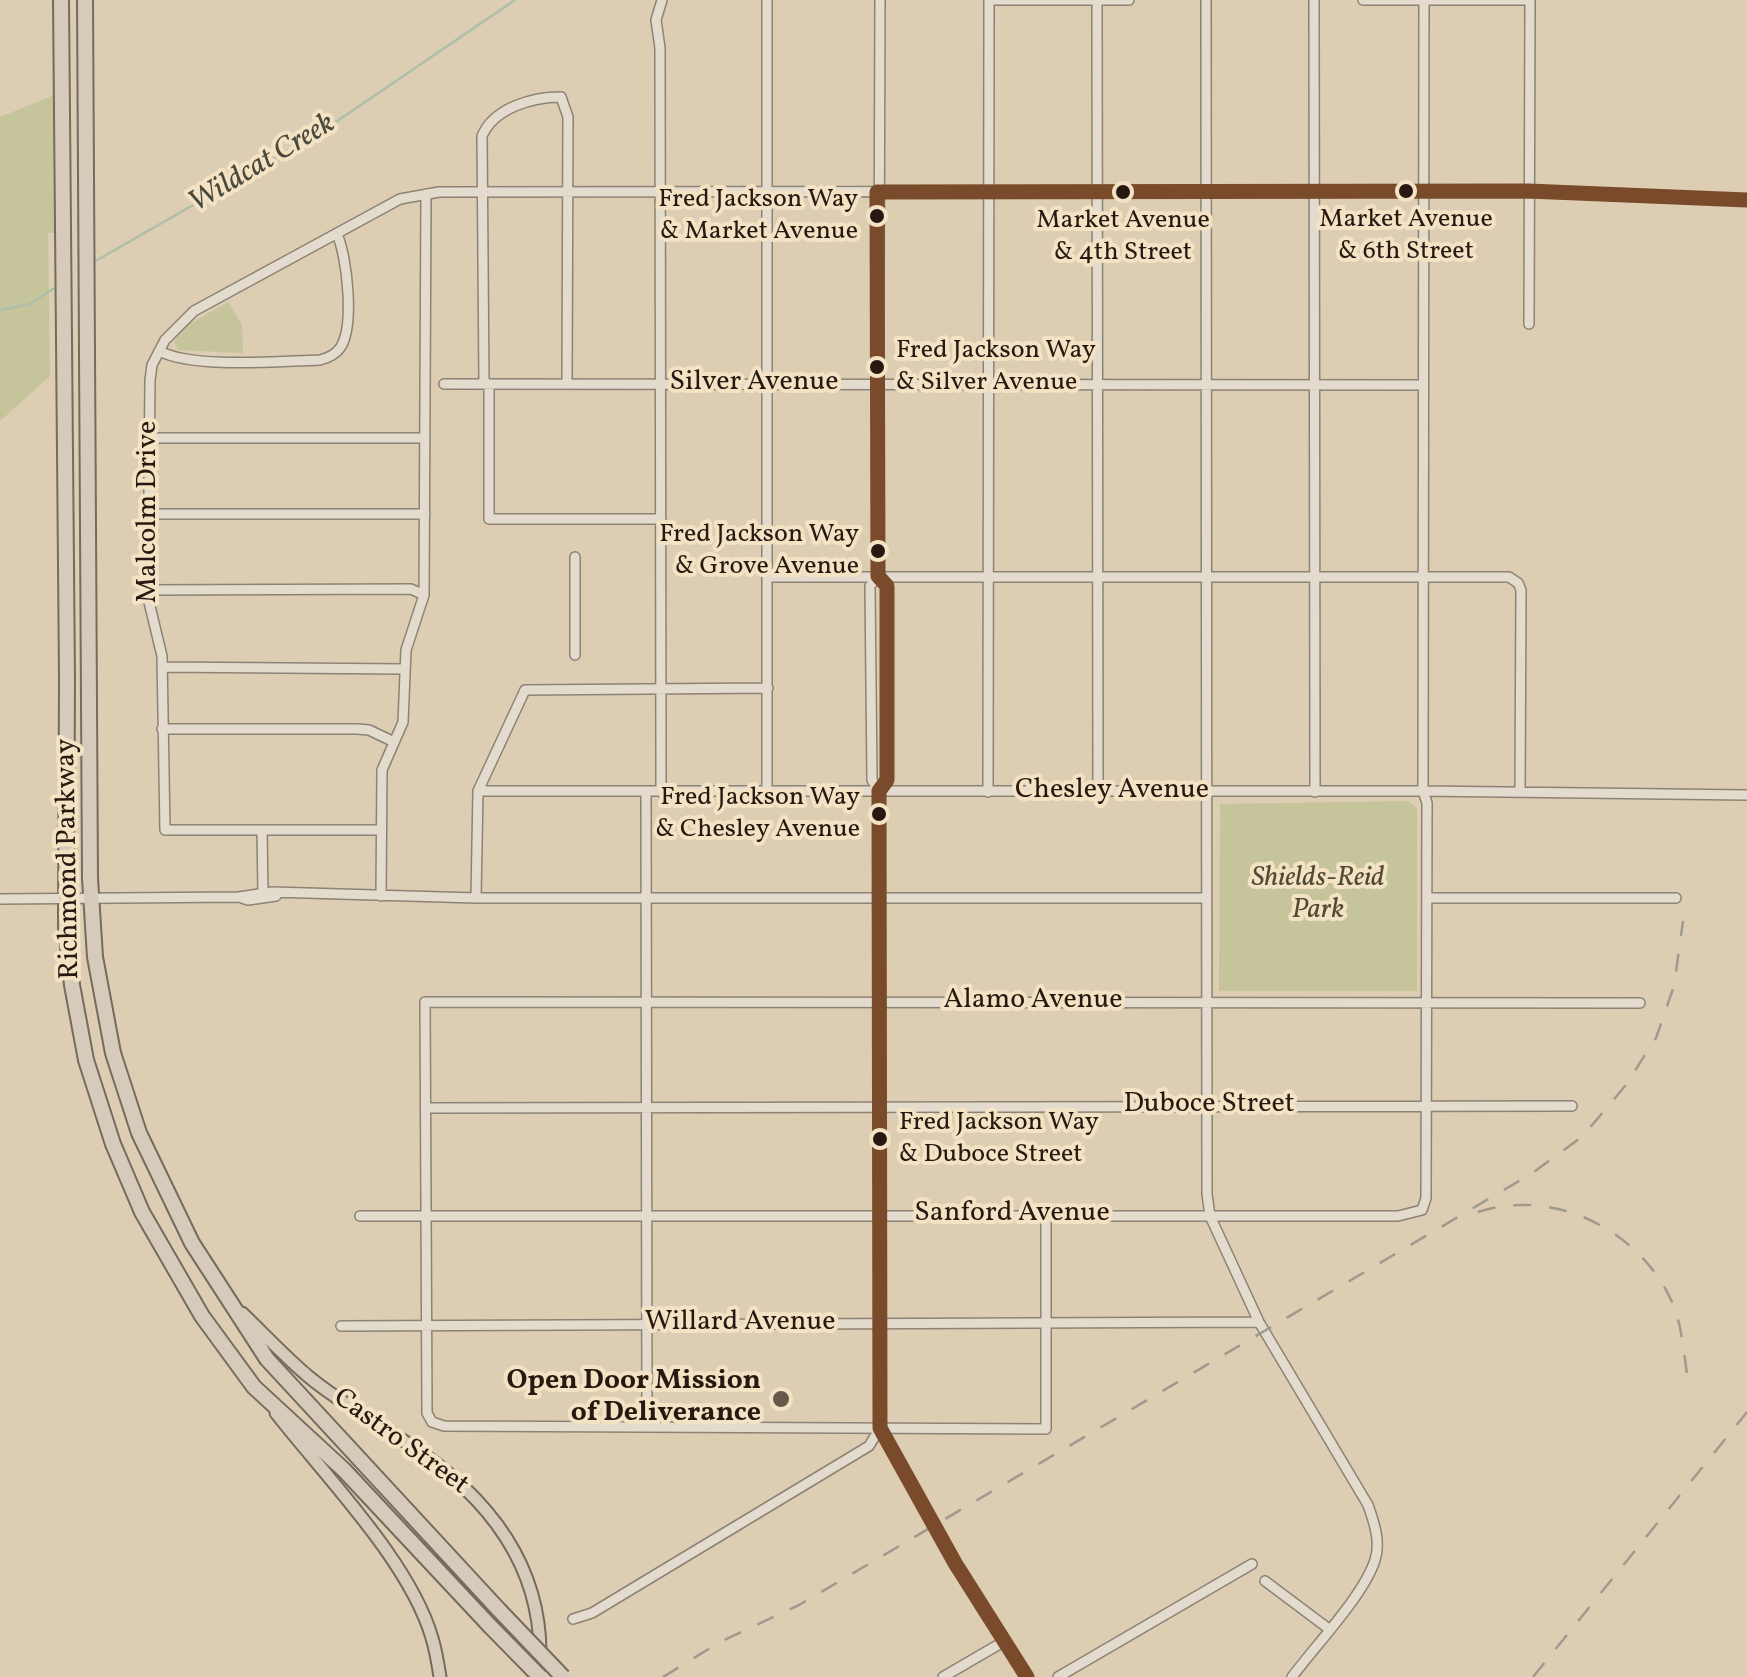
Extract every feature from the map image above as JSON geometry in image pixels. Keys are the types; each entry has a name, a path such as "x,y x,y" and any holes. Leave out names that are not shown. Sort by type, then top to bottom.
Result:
{"highway":[{"name":"Richmond Parkway","path":"61,0 68,954 86,1060 113,1144 142,1212 178,1278 254,1386 344,1470 539,1677"},
{"name":"Richmond Parkway","path":"85,0 91,897 98,980 122,1086 139,1134 178,1218 267,1358 563,1677"}],"main road":[{"name":"Castro Street","path":"224,1295 308,1377 408,1443 470,1492 492,1517 516,1554 534,1595 540,1634 539,1677"},
{"path":"254,1386 385,1551 412,1593 432,1637 440,1677"}],"street":[{"path":"661,792 661,192 660,48 656,20 662,0"},
{"path":"767,0 767,791"},
{"path":"879,792 887,780 886,586 878,576 880,0"},
{"path":"988,792 989,0 1129,0"},
{"path":"1097,0 1098,792"},
{"path":"1206,0 1205,1106 1210,1216 1259,1322 1368,1505 1376,1531 1376,1556 1366,1579 1292,1677"},
{"path":"1314,0 1314,792"},
{"path":"1363,0 1530,0 1530,324"},
{"path":"1424,0 1426,1106"},
{"path":"567,384 568,117 560,97 536,97 488,122 482,136 489,519 662,519"},
{"name":"Malcolm Drive","path":"380,830 165,830 162,668 148,590 150,380 159,351 177,325 194,311 400,200 426,194 484,192 1528,191 1747,200"},
{"path":"381,896 382,770 403,722 406,650 424,595 426,194"},
{"path":"159,351 171,357 202,360 330,358 344,340 346,324 347,266 336,234"},
{"name":"Silver Avenue","path":"444,384 1422,385"},
{"path":"149,438 426,438"},
{"path":"149,514 426,514"},
{"path":"574,655 575,557"},
{"path":"878,576 870,586 872,780 879,792 880,1428 1003,1642 1028,1677"},
{"path":"768,577 1509,577 1521,590 1520,792"},
{"path":"148,590 411,590 424,595"},
{"path":"162,668 404,668"},
{"path":"476,898 478,791 525,690 768,688"},
{"path":"162,729 356,729 369,730 392,742"},
{"name":"Chesley Avenue","path":"478,791 1747,794"},
{"path":"646,792 646,1427"},
{"path":"262,830 263,893"},
{"path":"239,897 263,893 646,899 1206,898"},
{"path":"0,899 279,895"},
{"path":"1428,898 1676,898"},
{"name":"Alamo Avenue","path":"426,1108 426,1002 1640,1003"},
{"name":"Sanford Avenue","path":"360,1216 1398,1216 1422,1210 1426,1198 1426,1106"},
{"name":"Duboce Street","path":"426,1108 1572,1106"},
{"path":"426,1108 427,1413 432,1422 444,1426 1046,1429 1046,1215"},
{"name":"Willard Avenue","path":"341,1326 1259,1322"},
{"path":"573,1619 592,1613 869,1446 880,1428"},
{"path":"1058,1677 1252,1564"},
{"path":"1265,1581 1329,1628"},
{"path":"943,1677 1003,1642"}],"green space":[{"path":"62,92 64,232 48,233 50,376 0,421 0,117"},
{"path":"228,302 242,325 243,353 178,350 174,341 186,326"},
{"name":"Shields-Reid Park","path":"1408,801 1417,808 1417,991 1219,991 1220,804"}],"waterway":[{"name":"Wildcat Creek","path":"92,263 324,130 515,0"},
{"name":"Wildcat Creek","path":"0,310 30,304 56,287"}],"railway":[{"path":"663,1677 720,1642 799,1605 1531,1174 1583,1136 1625,1086 1656,1038 1674,986 1683,921"},
{"path":"1478,1212 1538,1206 1568,1212 1622,1239 1663,1284 1678,1319 1687,1374"},
{"path":"1533,1677 1747,1412"}],"transit line":[{"path":"877,192 1528,191 1747,200"},
{"path":"877,192 878,576 887,586 887,780 879,791 880,1428 955,1563 1027,1677"}],"place":[{"name":"Market Avenue & 6th Street","path":"1406,191"},
{"name":"Market Avenue & 4th Street","path":"1123,192"},
{"name":"Fred Jackson Way & Market Avenue","path":"877,216"},
{"name":"Fred Jackson Way & Silver Avenue","path":"877,367"},
{"name":"Fred Jackson Way & Grove Avenue","path":"878,551"},
{"name":"Fred Jackson Way & Chesley Avenue","path":"879,814"},
{"name":"Fred Jackson Way & Duboce Street","path":"880,1139"},
{"name":"Open Door Mission of Deliverance","path":"781,1399"}]}
